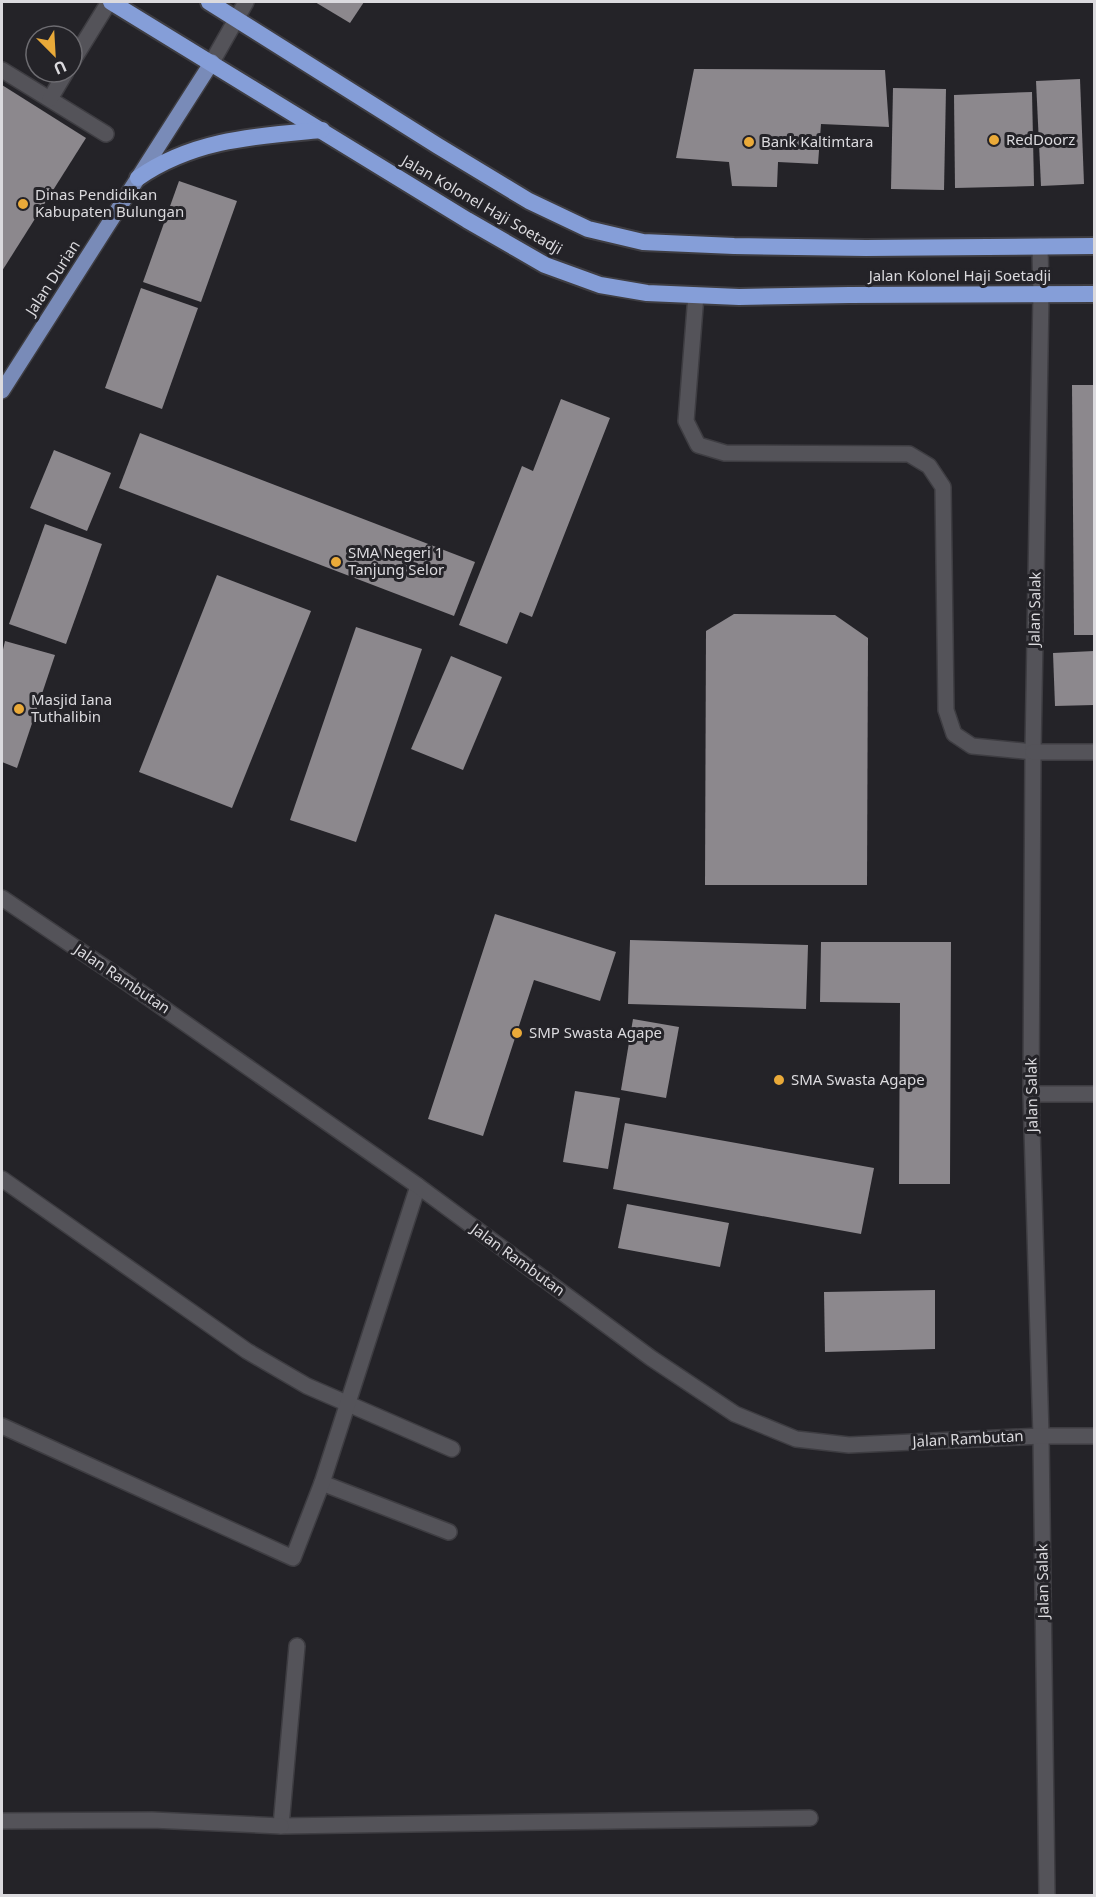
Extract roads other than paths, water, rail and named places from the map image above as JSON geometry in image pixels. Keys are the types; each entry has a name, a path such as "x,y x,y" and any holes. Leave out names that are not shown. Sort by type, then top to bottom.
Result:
{"highway":[{"name":"Jalan Kolonel Haji Soetadji","path":"110,2 544,265 600,285 647,293 739,297 1095,294"},
{"name":"Jalan Kolonel Haji Soetadji","path":"209,2 529,201 588,229 643,242 866,248 1095,246"},
{"path":"138,178 158,164 208,144 322,130"}],"main road":[{"name":"Jalan Durian","path":"2,391 212,62"}],"street":[{"path":"84,43 110,2"},
{"path":"212,62 246,2"},
{"path":"2,70 106,134"},
{"path":"50,99 59,84"},
{"name":"Jalan Salak","path":"1040,246 1031,1094 1041,1436 1047,1896"},
{"path":"696,295 686,421 698,445 725,453 909,454 929,466 943,487 946,710 954,734 972,746 1033,752 1095,752"},
{"name":"Jalan Rambutan","path":"2,898 418,1185 651,1358 735,1414 796,1439 849,1445 1041,1436 1095,1436"},
{"path":"1031,1094 1095,1094"},
{"path":"2,1179 247,1351 306,1386 452,1449"},
{"path":"2,1426 293,1558 322,1483 418,1185"},
{"path":"322,1483 449,1532"},
{"path":"280,1826 297,1646"},
{"path":"2,1821 152,1820 280,1826 810,1818"}],"place":[{"name":"RedDoorz","path":"994,140"},
{"name":"Bank Kaltimtara","path":"749,142"},
{"name":"Dinas Pendidikan Kabupaten Bulungan","path":"23,204"},
{"name":"SMA Negeri 1 Tanjung Selor","path":"336,562"},
{"name":"Masjid Iana Tuthalibin","path":"19,709"},
{"name":"SMP Swasta Agape","path":"517,1033"},
{"name":"SMA Swasta Agape","path":"779,1080"}]}
